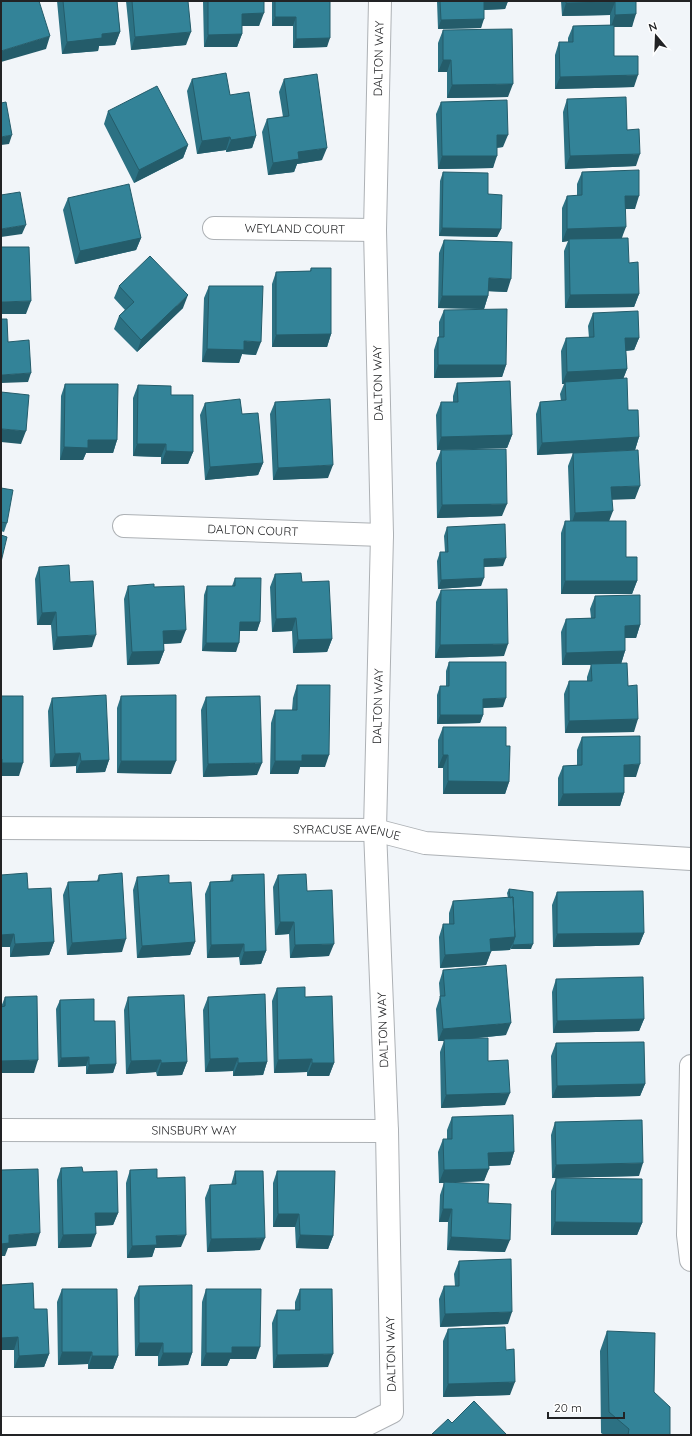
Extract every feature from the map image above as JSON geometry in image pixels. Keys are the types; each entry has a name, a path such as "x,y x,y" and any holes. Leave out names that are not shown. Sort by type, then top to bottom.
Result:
{"street":[{"name":"DALTON WAY","path":"1,1428 358,1429 392,1412 387,1131 375,830 382,535 375,230 380,1"},
{"name":"WEYLAND COURT","path":"214,228 375,230"},
{"name":"DALTON COURT","path":"124,526 382,535"},
{"name":"SYRACUSE AVENUE","path":"1,828 375,830 425,843 691,859"},
{"path":"691,1066 688,1235 691,1260"},
{"name":"SINSBURY WAY","path":"1,1130 387,1131"}],"building":[{"path":"1,1 39,1 50,36 1,51"},
{"path":"63,1 117,1 120,32 102,34 102,38 67,42"},
{"path":"132,1 188,1 191,32 135,37"},
{"path":"208,1 264,1 264,13 242,14 242,34 208,35"},
{"path":"275,1 330,1 330,38 296,39 296,17 275,17"},
{"path":"440,1 484,1 484,19 441,20"},
{"path":"566,1 636,1 636,14 615,15 615,2 566,3"},
{"path":"614,25 614,56 638,56 638,75 560,77 559,42 573,42 573,26"},
{"path":"512,29 513,84 452,85 451,60 443,60 443,30"},
{"path":"226,73 230,95 249,92 256,136 231,140 230,137 202,141 192,79"},
{"path":"317,74 327,148 298,152 299,159 273,163 267,119 289,116 284,79"},
{"path":"157,86 188,145 139,170 108,111"},
{"path":"626,97 627,130 639,129 640,154 570,156 567,99"},
{"path":"507,100 508,135 497,135 497,156 442,156 441,102"},
{"path":"6,102 12,135 1,137 1,103"},
{"path":"639,170 639,196 625,196 626,227 567,229 567,196 582,195 582,172"},
{"path":"443,172 488,173 488,194 502,195 501,229 442,228"},
{"path":"129,184 141,238 80,251 68,198"},
{"path":"20,192 26,225 1,229 1,195"},
{"path":"628,238 629,263 638,262 639,294 570,295 569,239"},
{"path":"444,240 512,242 511,279 489,278 488,296 442,296"},
{"path":"1,247 29,247 31,301 1,302"},
{"path":"150,256 188,295 141,340 119,316 134,302 119,286"},
{"path":"311,268 331,268 331,334 276,335 276,272 311,271"},
{"path":"209,286 263,286 261,342 244,341 244,350 207,349"},
{"path":"507,309 506,365 438,365 438,337 444,337 444,310"},
{"path":"638,311 639,338 625,338 627,369 567,372 566,338 594,337 593,313"},
{"path":"1,319 7,319 8,342 29,340 31,373 1,375"},
{"path":"627,378 628,410 638,410 639,437 542,443 540,402 566,400 565,382"},
{"path":"510,381 512,435 441,437 441,402 458,402 457,383"},
{"path":"65,384 118,384 117,440 88,440 88,448 64,447"},
{"path":"138,385 171,386 171,395 193,395 193,452 166,451 166,444 137,444"},
{"path":"1,392 29,395 26,431 2,429 1,437"},
{"path":"240,399 242,414 258,413 263,463 210,467 205,403"},
{"path":"330,399 333,465 278,468 275,402"},
{"path":"506,449 507,504 442,505 441,450"},
{"path":"638,450 640,486 611,487 613,511 575,513 573,453"},
{"path":"1,488 13,490 7,523 1,522"},
{"path":"565,521 626,521 626,557 637,557 637,581 565,581"},
{"path":"505,524 506,558 484,559 484,578 441,580 440,552 448,552 447,527"},
{"path":"1,535 7,537 1,562"},
{"path":"69,565 70,582 93,581 96,635 57,637 56,612 42,613 39,567"},
{"path":"301,573 302,582 329,581 332,639 298,640 296,618 276,619 275,574"},
{"path":"235,578 261,578 260,622 240,622 239,643 206,643 207,586 235,586"},
{"path":"154,584 154,587 184,586 186,630 163,631 164,651 132,652 128,586"},
{"path":"507,589 508,644 440,645 441,590"},
{"path":"640,595 640,625 625,626 625,651 566,653 566,619 595,618 595,596"},
{"path":"449,662 506,662 506,698 483,699 483,715 440,715 440,686 449,686"},
{"path":"627,663 628,686 637,685 638,719 569,721 569,681 592,681 591,664"},
{"path":"297,685 330,685 329,755 302,755 302,761 275,761 275,710 297,710"},
{"path":"106,695 109,760 81,761 80,753 55,754 52,698"},
{"path":"176,695 176,761 121,761 121,696"},
{"path":"1,696 23,696 23,763 2,763"},
{"path":"260,696 262,763 208,764 206,697"},
{"path":"443,727 506,727 506,746 510,746 509,782 448,781 448,755 443,755"},
{"path":"640,736 640,764 624,765 624,793 563,794 563,766 582,765 582,737"},
{"path":"27,873 28,889 51,888 54,942 15,944 14,934 1,935 1,875"},
{"path":"122,873 126,939 72,943 68,882 99,881 99,875"},
{"path":"264,874 266,951 244,952 244,944 211,945 210,882 233,881 232,875"},
{"path":"306,874 307,891 332,890 334,944 295,945 294,922 280,922 278,875"},
{"path":"169,875 169,883 191,882 195,942 142,946 137,877"},
{"path":"509,889 533,892 533,944 513,945 515,937 513,897 510,898"},
{"path":"643,891 644,933 557,934 557,892"},
{"path":"513,897 515,937 490,939 491,952 445,955 443,924 454,924 453,901"},
{"path":"506,965 511,1023 443,1029 440,996 445,996 443,970"},
{"path":"643,977 644,1019 557,1021 556,979"},
{"path":"305,987 305,997 332,996 334,1063 312,1063 312,1059 278,1060 277,988"},
{"path":"265,994 267,1062 238,1063 238,1058 210,1059 208,997"},
{"path":"184,995 187,1062 161,1063 161,1060 131,1061 128,997"},
{"path":"37,996 38,1060 1,1061 1,1007 5,1006 5,997"},
{"path":"94,999 94,1021 115,1021 116,1064 89,1065 89,1057 61,1058 60,1000"},
{"path":"488,1038 488,1061 508,1060 510,1093 446,1095 444,1039"},
{"path":"644,1042 645,1084 557,1086 556,1043"},
{"path":"513,1115 514,1152 488,1153 489,1169 444,1170 443,1139 452,1139 452,1117"},
{"path":"642,1120 643,1163 556,1165 555,1122"},
{"path":"82,1167 83,1172 117,1171 118,1213 95,1213 96,1234 63,1235 61,1168"},
{"path":"38,1169 40,1233 9,1235 9,1243 1,1244 1,1170"},
{"path":"157,1169 157,1178 185,1177 186,1235 156,1236 157,1245 132,1246 130,1170"},
{"path":"235,1171 263,1171 265,1238 211,1239 210,1185 236,1184"},
{"path":"277,1171 335,1171 333,1236 300,1235 299,1214 278,1214"},
{"path":"556,1178 642,1179 642,1223 555,1222"},
{"path":"444,1182 489,1184 488,1203 511,1204 510,1240 451,1237 452,1209 443,1209"},
{"path":"511,1259 512,1312 445,1314 444,1286 459,1286 459,1261"},
{"path":"33,1283 34,1309 47,1309 49,1354 19,1356 18,1337 1,1338 1,1285"},
{"path":"192,1285 192,1353 163,1353 163,1343 139,1343 139,1286"},
{"path":"62,1289 117,1289 118,1356 92,1356 92,1352 62,1352"},
{"path":"206,1289 261,1289 260,1347 232,1347 232,1353 206,1353"},
{"path":"300,1289 332,1289 333,1354 277,1355 277,1310 300,1310"},
{"path":"505,1327 506,1350 514,1349 515,1382 448,1384 448,1329"},
{"path":"607,1331 655,1333 654,1392 670,1407 670,1435 628,1435 629,1429 609,1412"},
{"path":"474,1401 507,1435 431,1435 448,1419 452,1423"}]}
